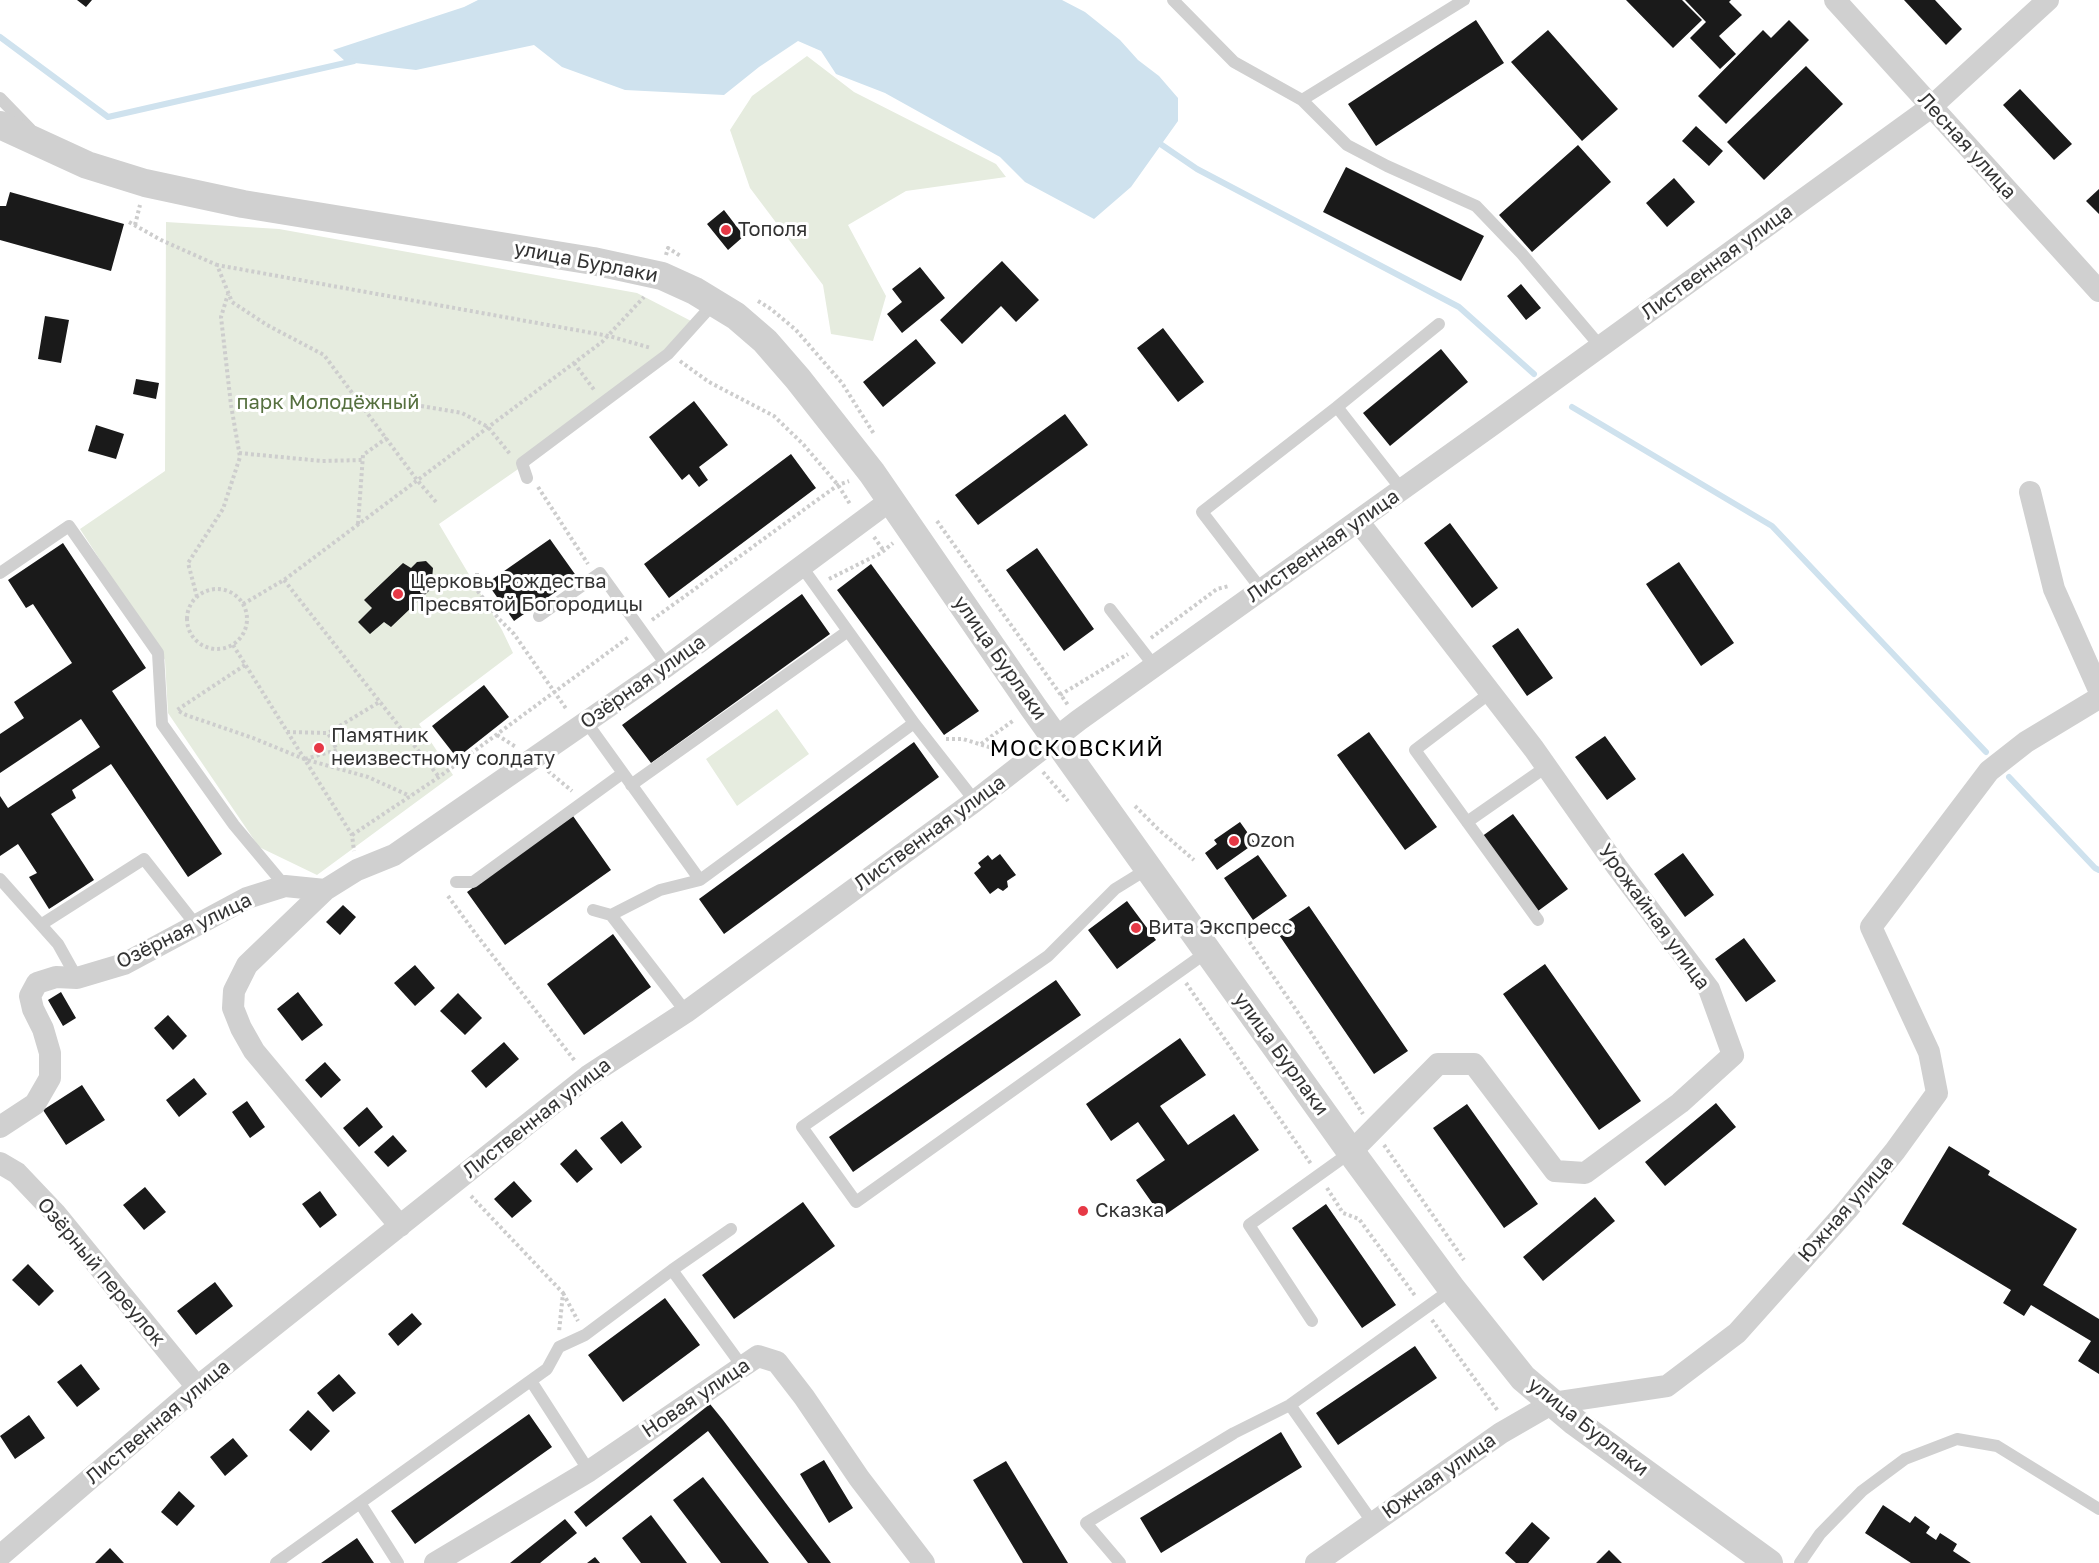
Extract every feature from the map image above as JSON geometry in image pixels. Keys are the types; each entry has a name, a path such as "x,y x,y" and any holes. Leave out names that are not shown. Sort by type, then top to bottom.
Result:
{"street":[{"name":"Лесная улица","path":"1835,0 2099,291"},
{"name":"Лиственная улица","path":"0,1556 197,1387 588,1076 686,1012 975,801 1079,720 1155,668 1257,585 1358,521 1402,490 1931,107 2048,0"},
{"name":"улица Бурлаки","path":"0,125 87,165 153,185 243,204 581,259 662,276 715,302 736,316 771,348 798,379 891,500 1056,739 1350,1152 1452,1289 1523,1378 1575,1422 1769,1563"},
{"path":"2030,492 2054,589 2099,690"},
{"name":"Озёрная улица","path":"400,1226 254,1051 233,1008 234,991 247,966 325,890 357,870 394,855 587,723 668,666 891,500"},
{"name":"Урожайная улица","path":"1350,1152 1438,1064 1474,1064 1555,1171 1585,1173 1680,1103 1733,1055 1709,988 1617,867 1546,767 1358,521"},
{"name":"Южная улица","path":"1316,1563 1501,1433 1553,1403 1667,1386 1737,1333 1847,1210 1937,1094 1929,1052 1871,927 1989,771 2026,742 2099,698"},
{"name":"Озёрная улица","path":"0,1127 35,1104 50,1078 50,1053 30,996 37,983 56,977 77,978 124,964 247,898 285,886 325,890"},
{"name":"Озёрный переулок","path":"0,1162 17,1173 55,1213 197,1387"},
{"name":"Новая улица","path":"435,1563 590,1471 758,1356 777,1362 804,1397 859,1478 924,1563"}],"lane":[{"path":"1173,0 1234,62 1302,100 1347,146 1476,206 1522,254 1600,346"},
{"path":"1302,100 1464,0"},
{"path":"0,98 50,149"},
{"path":"527,478 522,463 668,354 715,302"},
{"path":"1257,585 1202,512 1439,324"},
{"path":"1337,407 1402,490"},
{"path":"0,573 69,526 158,653 162,724 234,825 285,886"},
{"path":"802,567 914,723 975,801"},
{"path":"538,616 600,573 637,628 668,666"},
{"path":"1110,609 1155,668"},
{"path":"632,785 848,631"},
{"path":"1490,693 1415,750 1538,920"},
{"path":"587,723 700,880"},
{"path":"611,915 660,890 700,880 914,723"},
{"path":"1467,822 1546,767"},
{"path":"456,882 473,882 623,773"},
{"path":"42,924 144,859 196,925"},
{"path":"1149,868 1115,889 1048,956 802,1128 856,1202 1207,952"},
{"path":"0,879 42,924 77,978"},
{"path":"593,910 611,915 686,1012"},
{"path":"1312,1321 1249,1225 1350,1152"},
{"path":"276,1563 547,1369 559,1347 585,1335 731,1229"},
{"path":"672,1270 742,1365"},
{"path":"1120,1563 1086,1523 1234,1433 1290,1405 1452,1289"},
{"path":"531,1381 590,1471"},
{"path":"1290,1405 1372,1523"},
{"path":"1800,1563 1820,1534 1862,1491 1905,1459 1957,1439 1997,1446 2099,1509"},
{"path":"360,1503 398,1563"}],"path":[{"path":"129,222 161,240 217,265 609,336 668,354 710,381 774,416 803,444 838,485 637,628 556,693 440,777 351,835"},
{"path":"243,604 284,580 609,336 662,276 668,248 688,261"},
{"path":"217,265 232,302 267,325 324,355 436,502"},
{"path":"196,597 188,563 223,509 240,457 231,405 221,317 228,294"},
{"path":"750,297 771,309"},
{"path":"574,363 603,402"},
{"path":"355,395 462,413 488,427 509,453 522,463 596,576"},
{"path":"358,524 363,455 387,438"},
{"path":"239,453 322,461 363,460"},
{"path":"816,586 880,553 912,529"},
{"path":"477,573 477,590 498,618 514,634 556,693"},
{"path":"284,580 440,777"},
{"path":"1061,695 1138,647 1217,589 1257,585"},
{"path":"221,589 237,597 243,604 246,613 245,631 233,645 224,649 204,647 190,633 187,614 190,604 204,592 221,589"},
{"path":"233,645 351,835 357,870"},
{"path":"245,665 177,710 304,759 368,777 411,797"},
{"path":"287,732 328,733 381,701"},
{"path":"304,759 337,750 328,733"},
{"path":"927,739 963,739 1016,756 1048,776 1070,803"},
{"path":"533,758 565,787 586,800"},
{"path":"1130,800 1158,829 1194,860"},
{"path":"444,891 588,1076"},
{"path":"1236,922 1303,1020 1373,1130 1464,1260"},
{"path":"1179,972 1344,1212"},
{"path":"457,1180 563,1293 585,1335"},
{"path":"559,1347 563,1293"}],"green space":[{"path":"807,56 854,92 996,164 1006,177 906,191 848,225 886,296 873,341 831,334 823,285 750,188 730,130 752,96"},
{"name":"парк Молодёжный","path":"166,222 279,229 637,293 693,322 679,349 524,465 439,524 502,630 513,653 419,724 453,775 317,875 259,847 168,713 165,660 80,529 165,471"},
{"path":"777,709 809,754 737,806 706,759"}],"water":[{"path":"478,0 1062,0 1085,12 1159,76 1178,98 1178,121 1131,187 1094,219 1025,182 1000,157 885,93 836,74 821,51 798,41 759,67 724,95 625,90 562,67 534,45 416,70 346,62 333,50 464,7"}],"building":[{"path":"77,0 92,0 86,7"},
{"path":"1626,0 1682,0 1702,20 1673,48"},
{"path":"1685,0 1731,0 1729,2 1742,15 1719,36 1736,54 1720,69 1690,38 1706,22"},
{"path":"1904,0 1935,0 1962,29 1946,45"},
{"path":"1476,20 1504,63 1376,146 1348,104"},
{"path":"1789,20 1809,40 1726,124 1698,96 1763,30 1771,38"},
{"path":"1548,30 1618,109 1582,141 1511,62"},
{"path":"1806,66 1843,104 1764,180 1727,142"},
{"path":"2020,89 2072,144 2054,160 2003,105"},
{"path":"1696,126 1723,151 1709,166 1682,141"},
{"path":"1578,145 1611,182 1532,252 1499,215"},
{"path":"1346,167 1484,236 1461,281 1323,212"},
{"path":"1674,178 1695,202 1667,227 1646,203"},
{"path":"2099,189 2099,214 2086,201"},
{"path":"10,192 124,224 111,271 0,240 0,206 6,206"},
{"name":"Тополя","path":"724,210 744,236 728,250 707,224"},
{"path":"1002,261 1039,300 1016,322 1001,306 962,344 940,320"},
{"path":"920,267 945,298 902,333 887,314 902,302 892,289"},
{"path":"1521,284 1541,308 1526,320 1507,296"},
{"path":"45,316 69,320 61,363 38,359"},
{"path":"1163,328 1204,382 1178,402 1137,348"},
{"path":"916,339 936,363 883,407 863,382"},
{"path":"1441,349 1468,382 1390,446 1363,413"},
{"path":"136,379 159,383 156,399 133,394"},
{"path":"694,401 728,445 699,467 708,480 699,487 689,474 682,480 649,437"},
{"path":"1065,414 1088,445 978,525 955,495"},
{"path":"96,425 124,434 116,459 88,451"},
{"path":"791,454 816,488 669,598 644,564"},
{"path":"1450,523 1498,588 1472,608 1424,543"},
{"path":"550,539 577,577 514,621 487,583"},
{"path":"63,543 146,668 112,691 222,854 188,877 111,764 72,790 76,798 51,814 94,880 49,909 29,877 37,873 18,844 0,856 0,796 8,808 100,747 81,719 0,773 0,734 24,718 14,702 72,663 33,604 26,608 8,580"},
{"path":"1037,548 1094,629 1064,651 1006,570"},
{"name":"Церковь Рождества Пресвятой Богородицы","path":"426,561 433,568 432,579 427,584 432,588 391,627 384,622 370,634 358,622 372,608 364,600 403,563 411,568 417,562"},
{"path":"1679,562 1734,643 1701,666 1646,584"},
{"path":"871,564 979,711 944,735 837,590"},
{"path":"802,594 830,634 651,763 622,725"},
{"path":"1518,628 1553,678 1527,696 1492,646"},
{"path":"484,685 509,717 457,758 432,726"},
{"path":"1369,732 1437,827 1405,850 1337,755"},
{"path":"1605,736 1636,779 1607,800 1575,757"},
{"path":"914,742 939,777 724,934 699,899"},
{"path":"1513,814 1568,889 1538,911 1481,837"},
{"path":"573,816 611,870 505,945 467,892"},
{"path":"1240,822 1255,843 1217,870 1205,853 1217,844 1214,840"},
{"path":"1683,853 1714,895 1685,917 1654,874"},
{"path":"1000,854 1016,875 1007,881 1008,887 1003,891 998,888 990,894 974,873 981,867 978,863 988,855 992,860"},
{"path":"1258,855 1287,896 1253,920 1224,878"},
{"path":"1127,901 1156,940 1117,969 1088,930"},
{"path":"343,905 356,917 340,935 326,922"},
{"path":"1309,906 1408,1051 1374,1074 1275,929"},
{"path":"613,934 651,987 584,1035 547,984"},
{"path":"1744,938 1776,981 1746,1002 1715,959"},
{"path":"1545,964 1641,1101 1599,1130 1503,994"},
{"path":"415,965 435,988 415,1006 394,983"},
{"path":"1056,980 1081,1015 853,1172 829,1137"},
{"path":"61,992 76,1018 63,1026 48,1000"},
{"path":"298,992 323,1025 302,1041 277,1009"},
{"path":"458,993 482,1018 465,1035 440,1011"},
{"path":"168,1015 187,1036 173,1050 154,1028"},
{"path":"1180,1038 1206,1075 1160,1106 1188,1145 1234,1114 1259,1150 1162,1217 1136,1180 1165,1160 1138,1122 1111,1141 1086,1104"},
{"path":"504,1042 519,1059 486,1088 471,1071"},
{"path":"325,1062 341,1080 321,1098 305,1080"},
{"path":"194,1078 207,1094 179,1117 166,1100"},
{"path":"82,1085 105,1120 66,1145 43,1110"},
{"path":"247,1101 265,1127 250,1138 232,1112"},
{"path":"1716,1103 1736,1127 1665,1186 1645,1162"},
{"path":"1467,1104 1538,1204 1504,1228 1433,1128"},
{"path":"367,1107 383,1127 359,1147 343,1128"},
{"path":"622,1121 642,1147 621,1164 600,1138"},
{"path":"393,1135 407,1151 388,1167 374,1152"},
{"path":"1949,1146 1990,1171 1988,1175 2077,1229 2043,1285 2099,1319 2099,1374 2078,1361 2091,1341 2031,1305 2024,1316 2003,1303 2011,1290 1902,1224"},
{"path":"576,1149 593,1169 577,1183 560,1164"},
{"path":"514,1181 532,1201 512,1218 494,1199"},
{"path":"145,1187 166,1212 144,1230 123,1205"},
{"path":"320,1191 337,1215 320,1228 302,1204"},
{"path":"1595,1197 1615,1221 1543,1281 1523,1257"},
{"path":"803,1202 835,1246 734,1319 702,1275"},
{"path":"1326,1204 1396,1305 1362,1328 1292,1228"},
{"path":"28,1264 54,1291 39,1306 12,1280"},
{"path":"215,1282 233,1306 196,1335 177,1311"},
{"path":"665,1298 700,1345 623,1402 588,1355"},
{"path":"412,1313 422,1324 398,1346 388,1334"},
{"path":"1415,1346 1437,1378 1338,1445 1316,1413"},
{"path":"81,1364 100,1389 77,1407 57,1382"},
{"path":"339,1374 356,1393 333,1412 317,1393"},
{"path":"710,1404 831,1563 808,1563 708,1431 586,1527 574,1512"},
{"path":"308,1410 330,1431 311,1451 289,1430"},
{"path":"529,1414 552,1447 415,1544 391,1511"},
{"path":"29,1415 45,1438 15,1459 0,1436"},
{"path":"1281,1432 1302,1467 1161,1553 1140,1518"},
{"path":"233,1438 248,1456 225,1476 210,1457"},
{"path":"824,1460 853,1508 829,1523 800,1474"},
{"path":"1006,1461 1068,1563 1023,1563 973,1480"},
{"path":"703,1477 769,1563 721,1563 673,1500"},
{"path":"179,1491 195,1506 177,1526 161,1512"},
{"path":"1883,1505 1910,1523 1915,1516 1930,1527 1926,1533 1936,1540 1940,1533 1957,1544 1953,1551 1971,1563 1911,1563 1865,1533"},
{"path":"651,1515 687,1563 641,1563 622,1538"},
{"path":"565,1519 577,1533 540,1563 510,1563"},
{"path":"1532,1522 1550,1538 1528,1563 1516,1563 1505,1553"},
{"path":"357,1538 374,1563 321,1563"},
{"path":"110,1548 124,1563 95,1563"},
{"path":"1609,1550 1622,1563 1596,1563"},
{"path":"595,1557 600,1563 587,1563"}],"waterway":[{"path":"0,37 108,117 354,61"},
{"path":"1156,141 1197,169 1459,307 1534,374"},
{"path":"1572,407 1772,526 1986,752"},
{"path":"2009,777 2099,870"}],"place":[{"name":"Тополя","path":"726,230"},
{"name":"Церковь Рождества Пресвятой Богородицы","path":"398,594"},
{"name":"Памятник неизвестному солдату","path":"319,748"},
{"name":"Ozon","path":"1234,841"},
{"name":"Вита Экспресс","path":"1136,928"},
{"name":"Сказка","path":"1083,1211"}],"district":[{"name":"МОСКОВСКИЙ","path":"1077,749"}]}
